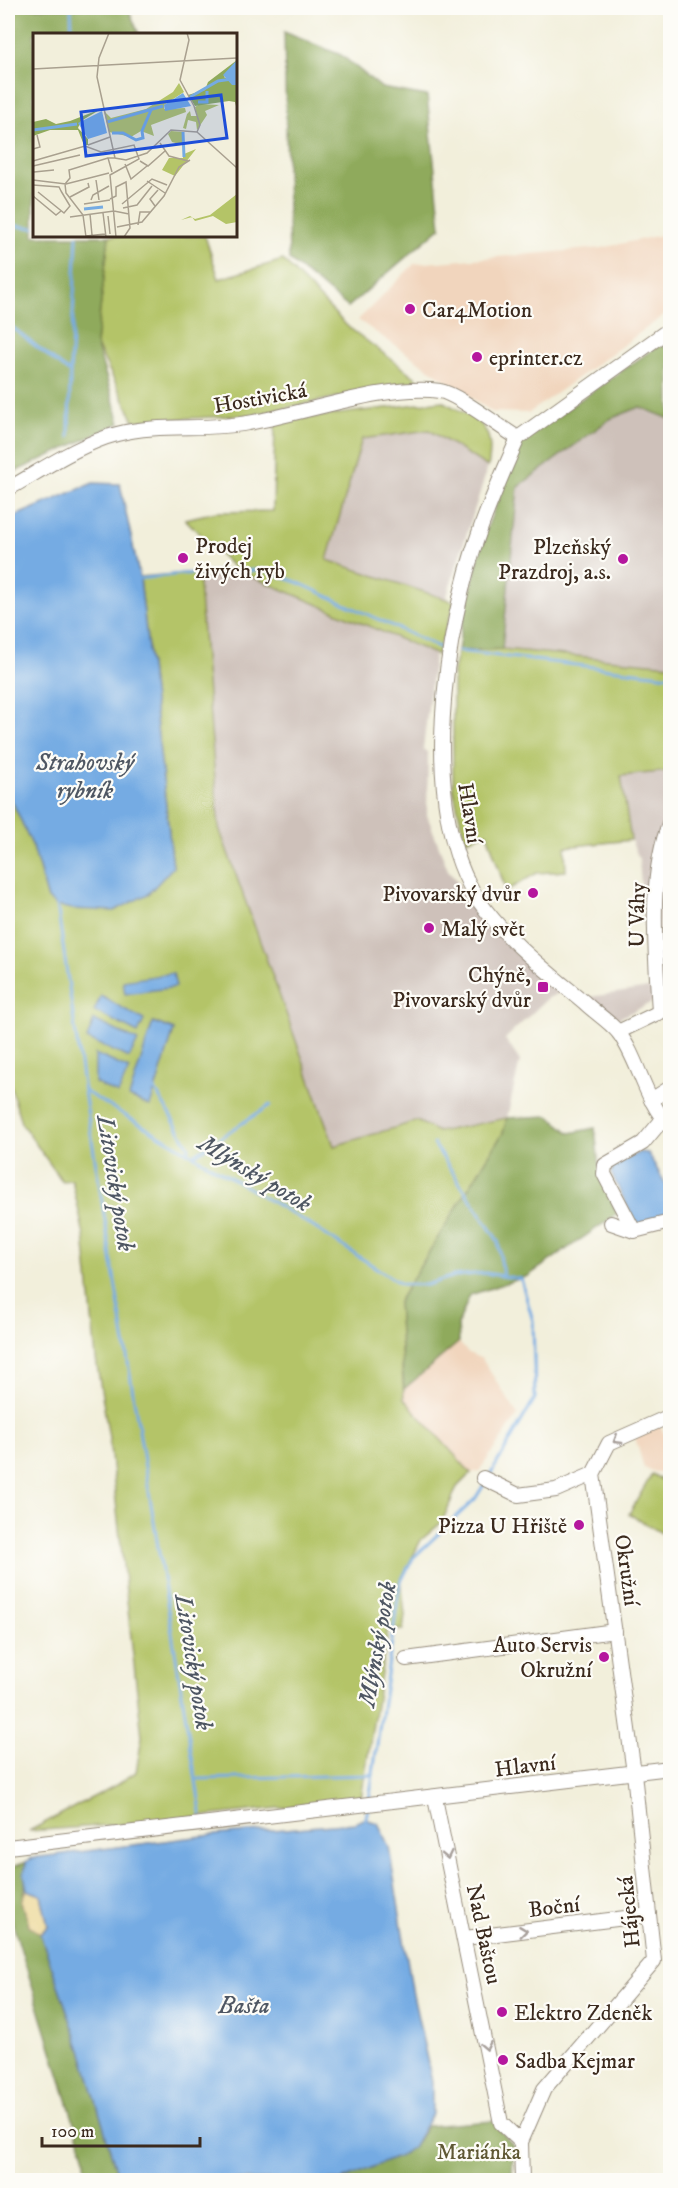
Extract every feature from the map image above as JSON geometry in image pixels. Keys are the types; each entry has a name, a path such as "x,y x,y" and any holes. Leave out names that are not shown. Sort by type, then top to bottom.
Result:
{"street":[{"path":"518,438 670,329"},
{"name":"Hostivická","path":"8,489 71,454 116,434 150,429 205,428 248,424 401,390 443,391 518,438"},
{"name":"Hlavní","path":"518,438 479,532 450,644 443,735 445,800 450,835 460,866 483,906 533,958 618,1032 651,1100 667,1123"},
{"name":"U Váhy","path":"664,1010 654,924 659,852 670,821"},
{"path":"618,1032 664,1010"},
{"path":"651,1100 670,1088"},
{"path":"634,1231 604,1174 606,1165 643,1143 667,1123"},
{"path":"611,1223 634,1231 670,1222"},
{"path":"483,1478 518,1495 556,1490 593,1474 609,1443 670,1416"},
{"name":"Okružní","path":"593,1474 634,1773"},
{"path":"406,1659 615,1631"},
{"name":"Hlavní","path":"8,1847 385,1804 670,1768"},
{"name":"Hájecká","path":"522,2181 520,2142 544,2089 654,1961 634,1773"},
{"name":"Nad Baštou","path":"435,1798 501,2123 520,2142"},
{"name":"Boční","path":"465,1938 649,1915"}],"shaded area":[{"path":"670,233 670,311 529,413 492,412 358,320 414,264 602,248"},
{"path":"640,407 670,419 670,665 502,649 518,487 610,419"},
{"path":"429,430 488,467 446,599 327,560 362,439"},
{"path":"198,572 264,573 435,649 423,749 428,753 427,815 448,870 490,925 560,993 548,998 505,1039 520,1061 507,1118 438,1132 416,1121 334,1146 219,828"},
{"path":"670,771 670,906 660,906 663,997 615,1020 584,998 649,988 639,859 631,840 621,776"},
{"path":"459,1342 467,1352 482,1359 518,1415 479,1471 471,1473 404,1399 404,1389"},
{"path":"660,1425 664,1434 670,1437 670,1477 644,1468 635,1437"}],"green space":[{"path":"8,8 128,8 139,33 33,33 33,237 109,237 96,343 120,423 8,475"},
{"path":"284,32 341,55 382,88 427,96 441,227 348,307 289,260"},
{"path":"109,237 205,237 219,279 283,260 347,326 419,380 253,415 134,421 96,343"},
{"path":"659,345 670,349 670,419 640,407 610,419 518,487 502,649 458,651 462,624 485,533 521,441"},
{"path":"442,401 474,419 486,432 490,452 488,467 429,430 362,439 327,560 455,602 437,655 236,570 185,519 216,512 273,511 275,422"},
{"path":"198,572 219,828 334,1146 417,1121 438,1132 507,1118 503,1133 398,1302 404,1399 471,1473 457,1487 442,1522 421,1540 401,1580 405,1615 403,1630 388,1629 361,1799 140,1823 29,1831 136,1772 142,1737 109,1438 96,1359 84,1235 72,1180 62,1181 21,1123 8,1076 8,792 33,847 48,899 148,894 173,867 140,577","holes":["101,996 138,1032 95,1011","153,1022 174,1030 150,1105 130,1097"]},
{"path":"502,649 670,665 670,771 621,776 631,840 565,847 566,871 537,873 506,891 487,833 465,840 453,789 453,670 458,651"},
{"path":"549,1116 570,1133 595,1128 599,1166 617,1214 528,1276 470,1295 458,1324 459,1342 404,1389 398,1302 503,1133 507,1118"},
{"path":"652,1474 670,1485 670,1538 629,1514"},
{"path":"26,1862 22,1901 29,1925 40,1934 82,2053 119,2180 85,2180 85,2158 8,1908 8,1868"},
{"name":"Mariánka","path":"493,2121 513,2146 512,2180 342,2180 413,2147 427,2126"}],"sand":[{"path":"27,1890 41,1895 48,1926 40,1934 29,1925 22,1901"}],"water":[{"name":"Strahovský rybník","path":"93,483 120,484 140,579 173,867 148,894 114,911 72,909 57,906 48,899 33,847 8,792 8,519"},
{"path":"173,973 176,987 125,994 123,981"},
{"path":"101,996 144,1020 138,1033 94,1011"},
{"path":"94,1020 138,1041 129,1058 87,1039"},
{"path":"153,1022 174,1030 150,1106 129,1097"},
{"path":"95,1054 129,1069 118,1094 95,1083"},
{"path":"640,1152 648,1153 670,1192 670,1215 650,1225 640,1225 634,1220 611,1173 613,1165"},
{"name":"Bašta","path":"364,1819 378,1823 389,1847 413,1995 432,2082 432,2114 413,2147 400,2156 342,2180 119,2180 82,2053 40,1934 48,1926 41,1895 27,1890 24,1875 26,1862 32,1858 203,1836 355,1823"}],"waterway":[{"path":"71,8 72,33"},
{"path":"8,225 33,228"},
{"path":"70,373 77,237"},
{"path":"8,324 70,373 69,437"},
{"path":"137,579 181,574 264,570 299,583 443,649"},
{"path":"458,651 670,676"},
{"name":"Litovický potok","path":"57,904 84,1091 202,1818"},
{"path":"154,1088 189,1147 188,1151"},
{"name":"Mlýnský potok","path":"84,1091 301,1219 401,1284 426,1285 454,1276 485,1273 521,1279 533,1321 535,1398 489,1477"},
{"path":"194,1155 270,1105"},
{"path":"434,1144 498,1241 503,1276"},
{"name":"Mlýnský potok","path":"369,1801 400,1583 413,1558 475,1499 485,1483"},
{"path":"197,1779 373,1775"},
{"name":"Mlýnský potok","path":"365,1822 368,1808"}],"place":[{"name":"Car4Motion","path":"410,309"},
{"name":"eprinter.cz","path":"477,357"},
{"name":"Prodej živých ryb","path":"183,558"},
{"name":"Plzeňský Prazdroj, a.s.","path":"623,559"},
{"name":"Pivovarský dvůr","path":"533,893"},
{"name":"Malý svět","path":"429,928"},
{"name":"Chýně, Pivovarský dvůr","path":"543,987"},
{"name":"Pizza U Hřiště","path":"579,1525"},
{"name":"Auto Servis Okružní","path":"604,1657"},
{"name":"Elektro Zdeněk","path":"502,2012"},
{"name":"Sadba Kejmar","path":"503,2060"}]}
